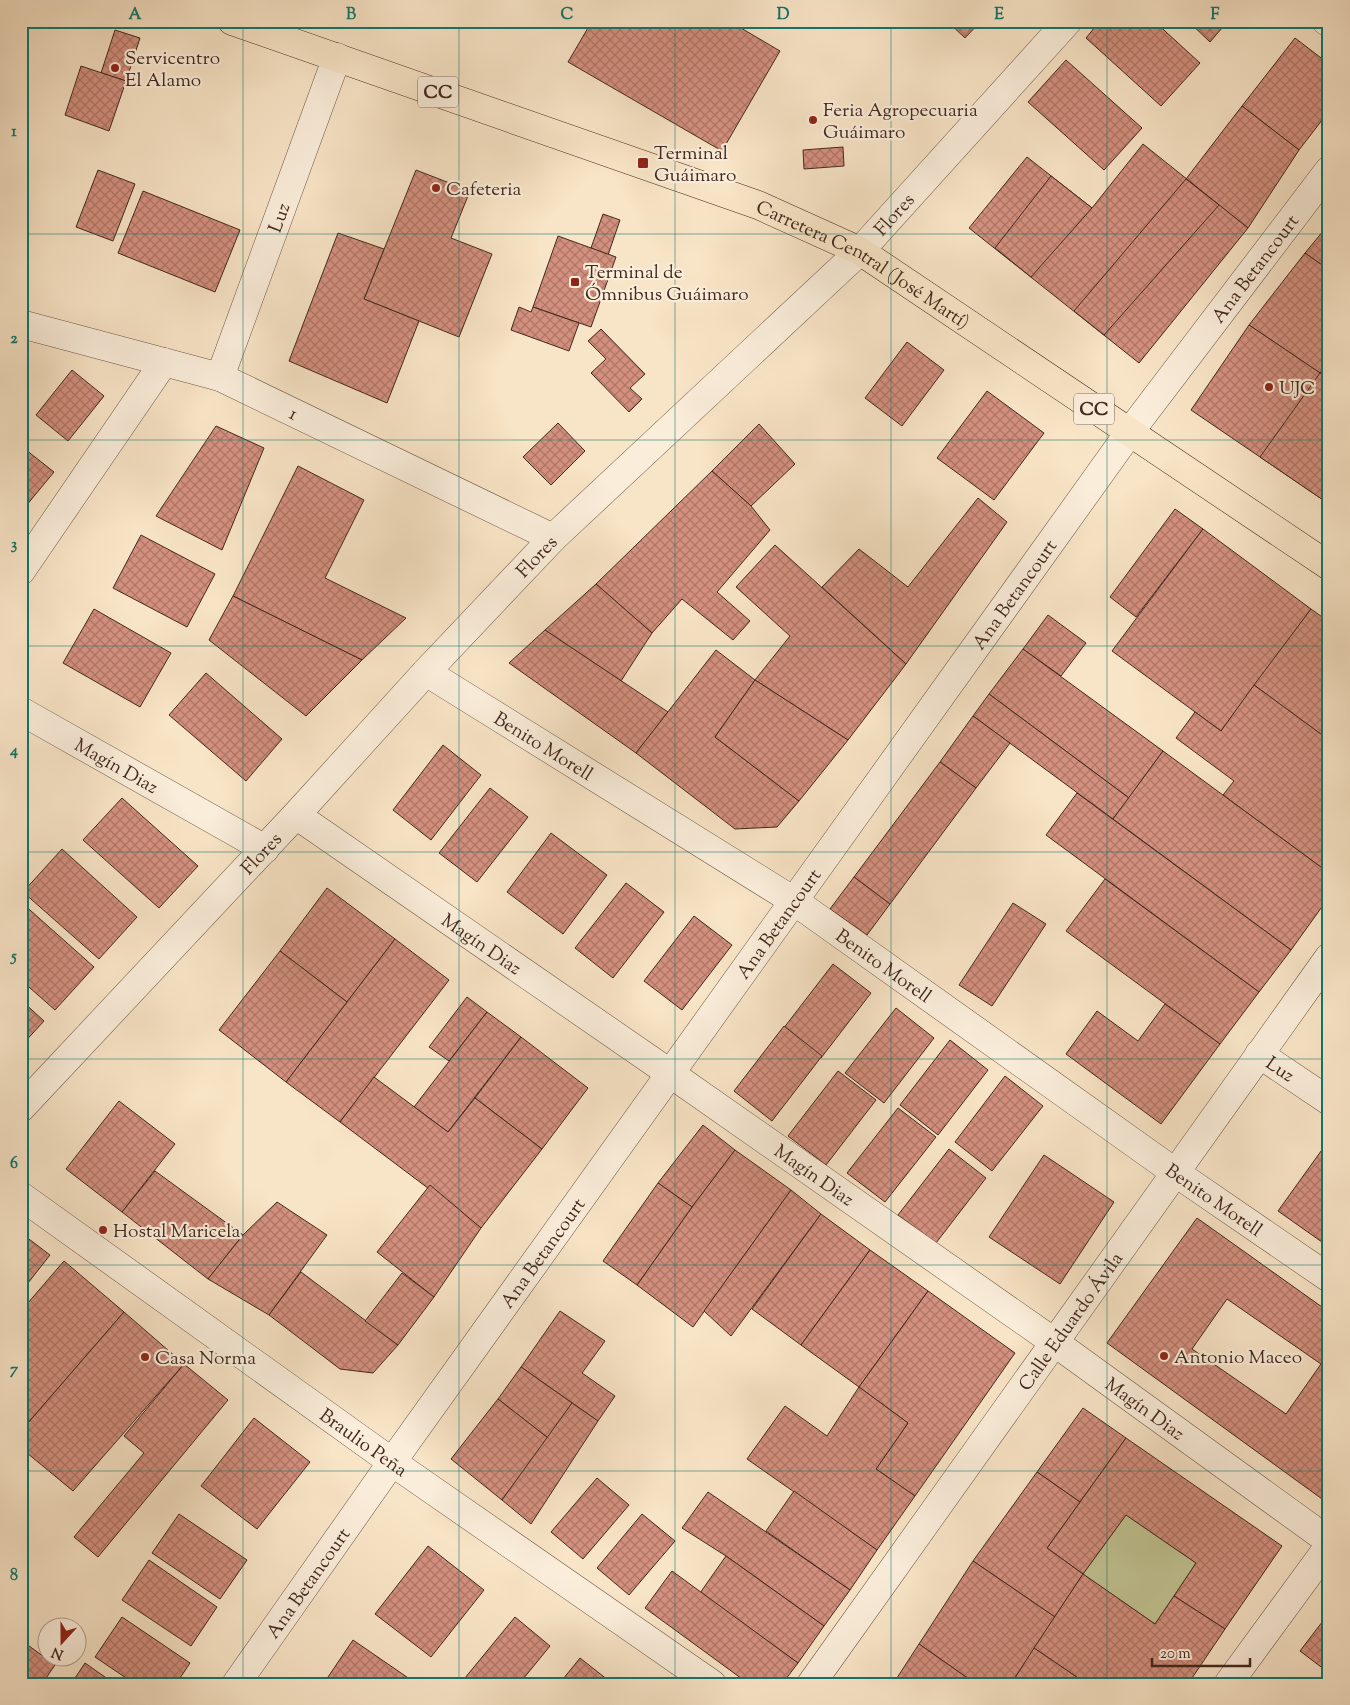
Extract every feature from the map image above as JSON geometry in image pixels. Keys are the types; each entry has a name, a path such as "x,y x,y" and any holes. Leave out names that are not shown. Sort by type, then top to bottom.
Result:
{"highway":[{"name":"Carretera Central (José Martí)","path":"232,21 758,205 860,251 1329,566"}],"street":[{"name":"Flores","path":"21,1108 553,538 860,251 1068,21"},
{"name":"Luz","path":"220,377 337,57"},
{"name":"Ana Betancourt","path":"236,1684 392,1462 1129,433 1329,170"},
{"name":"1","path":"21,324 220,377 553,538"},
{"path":"21,571 164,362"},
{"name":"Benito Morell","path":"426,672 794,901 1329,1278"},
{"name":"Magín Diaz","path":"21,711 264,849"},
{"name":"Magín Diaz","path":"296,815 1054,1342 1329,1541"},
{"name":"Calle Eduardo Ávila","path":"811,1684 1329,957"},
{"name":"Luz","path":"1259,1054 1329,1100"},
{"name":"Braulio Peña","path":"21,1196 392,1462 712,1684"},
{"path":"1228,1684 1329,1546"}],"green space":[{"path":"1126,1515 1196,1563 1155,1624 1083,1574"}],"building":[{"path":"592,21 729,21 780,51 722,151 568,62"},
{"path":"947,21 981,21 965,38"},
{"path":"1100,21 1154,21 1200,63 1161,106 1086,38"},
{"path":"1188,21 1228,21 1210,42"},
{"path":"115,30 140,38 126,81 101,73"},
{"path":"1295,38 1329,64 1329,111 1299,150 1242,106"},
{"path":"1066,60 1142,128 1104,170 1028,102"},
{"path":"81,66 126,81 109,131 65,115"},
{"path":"1242,106 1299,150 1248,228 1186,179"},
{"path":"1143,144 1248,228 1139,363 969,228 1027,157 1092,208"},
{"path":"843,147 844,166 804,169 803,150"},
{"path":"98,170 135,184 113,241 76,227"},
{"path":"416,170 470,191 451,238 492,254 459,337 364,299"},
{"path":"1051,176 1092,208 1031,277 995,248"},
{"path":"1186,179 1219,205 1104,335 1074,311"},
{"path":"143,191 240,230 215,292 118,253"},
{"path":"603,214 620,220 608,255 591,248"},
{"path":"1329,224 1329,270 1305,253"},
{"path":"338,233 384,249 364,299 419,321 387,403 289,361"},
{"name":"Terminal de Ómnibus Guáimaro","path":"558,236 616,257 591,327 533,307"},
{"path":"1305,253 1329,270 1329,361 1320,373 1249,325"},
{"path":"519,307 531,312 533,307 579,323 569,351 511,330"},
{"path":"1249,325 1329,379 1329,504 1191,410"},
{"path":"601,329 645,374 630,388 642,399 629,412 591,373 606,359 588,341"},
{"path":"907,342 944,370 902,426 865,398"},
{"path":"72,370 104,396 68,441 36,415"},
{"path":"1320,373 1329,379 1329,504 1260,457"},
{"path":"987,391 1044,433 994,500 937,458"},
{"path":"558,423 585,451 551,485 523,457"},
{"path":"759,424 795,464 751,506 712,471"},
{"path":"216,426 264,448 222,550 156,516"},
{"path":"21,446 54,472 21,512"},
{"path":"298,466 364,500 325,578 406,618 362,660 233,596"},
{"path":"712,471 751,506 770,530 717,592 750,621 733,640 682,599 652,633 596,584"},
{"path":"978,498 1007,522 906,664 822,587 859,549 908,587"},
{"path":"1175,509 1203,529 1136,617 1110,597"},
{"path":"1203,529 1311,609 1221,731 1112,651"},
{"path":"141,535 215,574 187,627 113,588"},
{"path":"775,545 906,664 848,740 755,680 790,636 736,587"},
{"path":"596,584 652,633 621,681 545,630"},
{"path":"233,596 362,660 306,716 209,640"},
{"path":"94,609 171,653 140,707 63,663"},
{"path":"1311,609 1329,622 1329,667 1322,676 1329,681 1329,734 1326,738 1254,685"},
{"path":"1048,615 1086,643 1061,676 1023,649"},
{"path":"545,630 668,712 636,753 509,663"},
{"path":"1023,649 1163,751 1129,798 989,694"},
{"path":"716,650 755,680 715,737 799,801 777,827 735,829 636,753"},
{"path":"206,673 282,739 246,781 169,715"},
{"path":"755,680 848,740 799,801 715,737"},
{"path":"1254,685 1329,740 1329,873 1223,795 1234,781 1176,738 1195,712 1221,731"},
{"path":"989,694 1129,798 1113,819 973,716"},
{"path":"973,716 1010,743 976,788 940,762"},
{"path":"443,745 481,775 431,840 393,810"},
{"path":"1163,751 1329,873 1329,897 1291,950 1113,819"},
{"path":"940,762 976,788 890,904 854,877"},
{"path":"490,788 528,817 477,882 439,853"},
{"path":"1077,793 1291,950 1259,992 1046,835"},
{"path":"122,798 198,866 159,908 83,840"},
{"path":"551,833 607,875 563,934 507,892"},
{"path":"62,849 137,917 99,959 23,892"},
{"path":"854,877 890,904 867,935 830,909"},
{"path":"1105,879 1259,992 1220,1044 1066,931"},
{"path":"626,883 664,912 613,978 575,948"},
{"path":"327,888 395,939 347,1002 280,951"},
{"path":"21,902 94,967 55,1010 21,980"},
{"path":"1013,903 1046,924 992,1006 959,985"},
{"path":"694,916 732,945 682,1010 644,981"},
{"path":"395,939 449,980 340,1122 286,1082"},
{"path":"280,951 347,1002 286,1082 219,1030"},
{"path":"833,964 871,993 821,1058 783,1029"},
{"path":"467,997 487,1012 449,1061 429,1047"},
{"path":"21,1000 44,1021 21,1046"},
{"path":"1165,1004 1220,1044 1161,1124 1066,1054 1097,1011 1138,1041"},
{"path":"896,1008 934,1038 884,1103 845,1073"},
{"path":"487,1012 521,1037 448,1132 414,1107"},
{"path":"784,1026 822,1056 772,1121 734,1091"},
{"path":"521,1037 588,1088 542,1149 475,1098"},
{"path":"950,1040 988,1070 938,1135 900,1105"},
{"path":"838,1071 876,1100 826,1165 788,1136"},
{"path":"1005,1076 1043,1106 992,1171 955,1142"},
{"path":"374,1077 448,1132 475,1098 542,1149 481,1228 340,1122"},
{"path":"119,1101 175,1144 122,1212 66,1169"},
{"path":"898,1108 936,1137 885,1202 847,1173"},
{"path":"703,1125 735,1150 692,1207 658,1183"},
{"path":"1329,1140 1329,1247 1278,1211"},
{"path":"949,1149 986,1178 936,1243 898,1215"},
{"path":"735,1150 791,1190 693,1327 637,1285"},
{"path":"1044,1155 1114,1202 1060,1284 989,1237"},
{"path":"155,1171 243,1235 208,1279 122,1212"},
{"path":"658,1183 692,1207 637,1285 603,1261"},
{"path":"430,1185 481,1228 434,1297 377,1252"},
{"path":"791,1190 821,1214 731,1336 704,1311"},
{"path":"277,1202 327,1235 269,1315 208,1279 243,1235"},
{"path":"821,1214 870,1250 801,1345 752,1309"},
{"name":"Antonio Maceo","path":"1197,1218 1329,1312 1329,1504 1107,1343","holes":["1227,1299 1321,1364 1286,1414 1192,1349"]},
{"path":"21,1233 50,1255 21,1292"},
{"path":"870,1250 928,1291 859,1387 801,1345"},
{"path":"64,1261 124,1312 21,1431 21,1311"},
{"path":"301,1272 398,1345 373,1373 340,1369 269,1315"},
{"path":"402,1273 434,1297 398,1345 365,1321"},
{"path":"928,1291 1015,1353 915,1496 876,1469 908,1423 859,1387"},
{"path":"560,1311 605,1341 582,1373 615,1396 598,1421 521,1367"},
{"path":"124,1312 184,1364 73,1491 21,1448 21,1431"},
{"path":"184,1364 228,1400 98,1557 74,1537 144,1453 124,1436"},
{"path":"521,1367 572,1403 548,1438 498,1399"},
{"path":"859,1387 908,1423 876,1469 915,1496 877,1550 747,1459 785,1406 827,1436"},
{"path":"498,1399 548,1438 502,1500 451,1459"},
{"path":"572,1403 598,1421 531,1524 502,1500"},
{"path":"1083,1408 1126,1438 1080,1502 1037,1472"},
{"path":"254,1418 310,1462 257,1529 201,1486"},
{"path":"1126,1438 1282,1546 1225,1629 1174,1596 1196,1563 1126,1515 1083,1574 1047,1548"},
{"path":"1037,1472 1080,1502 1047,1548 1083,1574 1055,1617 973,1561"},
{"path":"597,1478 629,1505 583,1559 551,1532"},
{"path":"794,1491 877,1550 850,1590 766,1531"},
{"path":"708,1492 850,1590 824,1626 726,1556 682,1528"},
{"path":"179,1514 247,1560 220,1599 152,1553"},
{"path":"642,1514 675,1541 629,1595 597,1568"},
{"path":"428,1546 484,1590 431,1657 375,1614"},
{"path":"726,1556 824,1626 798,1663 700,1593"},
{"path":"149,1560 217,1607 191,1646 122,1600"},
{"path":"973,1561 1055,1617 1011,1684 976,1684 919,1644"},
{"path":"672,1571 798,1663 782,1684 749,1684 645,1608"},
{"path":"1083,1574 1155,1624 1174,1596 1225,1629 1188,1684 1087,1684 1034,1648"},
{"path":"1329,1613 1329,1673 1300,1651"},
{"path":"122,1617 190,1663 176,1684 135,1684 95,1657"},
{"path":"515,1617 550,1646 519,1684 460,1684"},
{"path":"21,1640 38,1652 38,1668 53,1668 42,1684 21,1684"},
{"path":"353,1640 417,1684 332,1684 326,1680"},
{"path":"919,1644 976,1684 893,1684"},
{"path":"1034,1648 1087,1684 1011,1684"},
{"path":"580,1658 613,1684 559,1684"},
{"path":"88,1665 115,1684 71,1684 82,1668 88,1668"}],"place":[{"name":"Servicentro El Alamo","path":"115,68"},
{"name":"Feria Agropecuaria Guáimaro","path":"813,120"},
{"name":"Terminal Guáimaro","path":"643,163"},
{"name":"Cafeteria","path":"436,188"},
{"name":"Terminal de Ómnibus Guáimaro","path":"575,282"},
{"name":"UJC","path":"1269,387"},
{"name":"Hostal Maricela","path":"103,1230"},
{"name":"Antonio Maceo","path":"1164,1356"},
{"name":"Casa Norma","path":"145,1357"}]}
